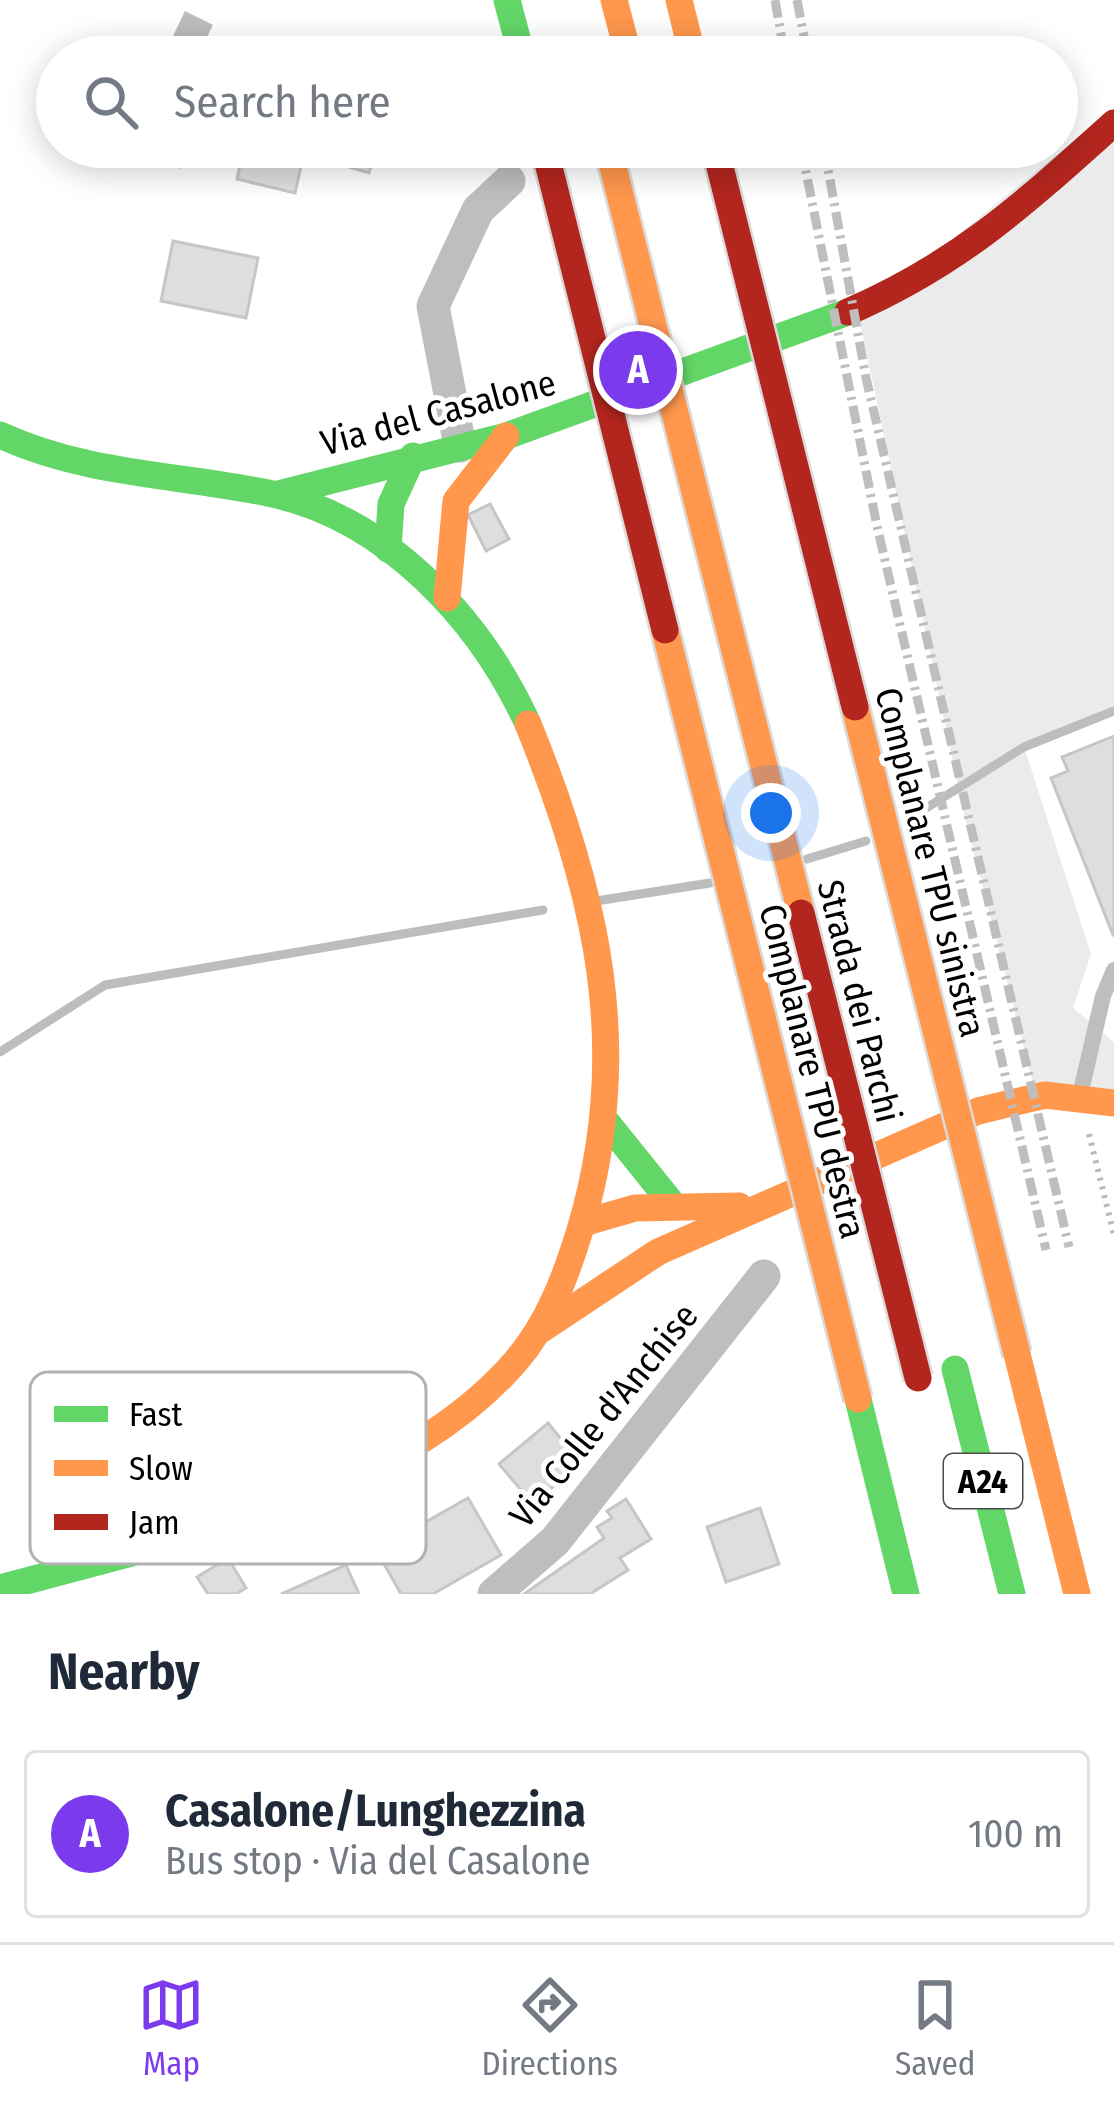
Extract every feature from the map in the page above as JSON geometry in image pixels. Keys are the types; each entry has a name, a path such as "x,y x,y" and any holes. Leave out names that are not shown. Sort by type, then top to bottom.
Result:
{"main road":[{"path":"507,0 516,36"},
{"path":"614,0 623,36"},
{"path":"679,0 688,36"},
{"name":"Via del Casalone","path":"1078,157 1114,123"},
{"name":"Complanare TPU destra","path":"549,168 906,1594"},
{"name":"Strada dei Parchi","path":"613,168 920,1389"},
{"name":"Complanare TPU sinistra","path":"720,168 1077,1594"},
{"name":"Via del Casalone","path":"278,494 506,436 790,337 924,277 1023,208 1066,168"},
{"path":"697,332 714,400"},
{"path":"0,435 90,472 278,494 388,549 447,598 484,645 510,690 557,796 606,991 613,1061 608,1124 583,1223 536,1333"},
{"path":"388,549 457,501 506,436"},
{"path":"388,549 391,504 413,456"},
{"path":"447,598 457,501"},
{"path":"426,1431 480,1396 536,1333 658,1252 752,1207 990,1107 1036,1095 1114,1103"},
{"name":"Strada dei Parchi","path":"892,1115 909,1184"},
{"path":"608,1124 674,1206"},
{"path":"583,1223 635,1208 752,1207"},
{"path":"583,1223 658,1252"},
{"name":"A24","path":"952,1357 1012,1594"},
{"path":"0,1588 90,1564"}],"street":[{"path":"460,446 433,306 478,210 508,182"},
{"name":"Via Colle d'Anchise","path":"494,1594 566,1527 764,1276"}],"lane":[{"path":"1080,1096 1114,970"}],"path":[{"path":"1080,1096 1114,1235"}],"shaded area":[{"path":"185,11 213,25 208,36 173,36"},
{"path":"1114,108 1114,711 1024,747 1091,954 1073,1008 1114,1042 1114,1103 1036,1095 964,814 857,308 880,298 1040,168 1078,168 1078,137"}],"building":[{"path":"239,168 301,168 295,193 237,179"},
{"path":"173,241 258,258 246,318 161,301"},
{"path":"490,504 509,539 486,551 468,515"},
{"path":"1114,736 1113,935 1051,778 1068,771 1062,757"},
{"path":"548,1423 581,1463 533,1504 499,1464"},
{"path":"468,1498 501,1555 433,1594 401,1594 384,1564 426,1564 426,1522"},
{"path":"626,1499 651,1539 620,1558 628,1570 590,1594 524,1594 604,1538 597,1527 612,1518 607,1511"},
{"path":"760,1508 779,1564 726,1582 707,1527"},
{"path":"218,1564 232,1564 246,1588 236,1594 208,1594 197,1577"},
{"path":"346,1565 359,1594 281,1594"}],"waterway":[{"path":"907,820 1024,747 1114,711"},
{"path":"807,859 866,841"},
{"path":"596,901 710,883"},
{"path":"0,1052 105,985 543,910"}],"railway":[{"path":"775,0 781,36"},
{"path":"797,0 804,36"},
{"path":"805,168 877,526 1046,1250"},
{"path":"828,168 866,378 1069,1247"}],"traffic: fast":[{"path":"507,0 516,36"},
{"path":"278,494 506,436 848,312"},
{"path":"0,435 99,466 268,493 352,524 424,578 456,611 484,647 528,724"},
{"path":"388,549 391,504 413,456"},
{"path":"608,1124 674,1206"},
{"path":"955,1369 1012,1594"},
{"path":"858,1399 906,1594"},
{"path":"0,1588 90,1564"}],"traffic: slow":[{"path":"614,0 623,36"},
{"path":"679,0 688,36"},
{"path":"613,168 801,913"},
{"path":"447,598 456,501 506,436"},
{"path":"665,630 858,1399"},
{"path":"855,707 1017,1354"},
{"path":"426,1437 496,1382 547,1315 580,1230 596,1164 604,1099 600,973 573,849 528,724"},
{"path":"539,1331 658,1252 978,1111 1045,1095 1114,1103"},
{"path":"583,1223 635,1208 739,1206"},
{"path":"1017,1354 1077,1594"}],"traffic: jam":[{"path":"1078,154 1114,123"},
{"path":"549,168 665,630"},
{"path":"720,168 855,707"},
{"path":"848,312 957,252 1062,168"},
{"path":"801,913 918,1378"}],"place":[{"name":"Casalone/Lunghezzina","path":"638,370"}]}
